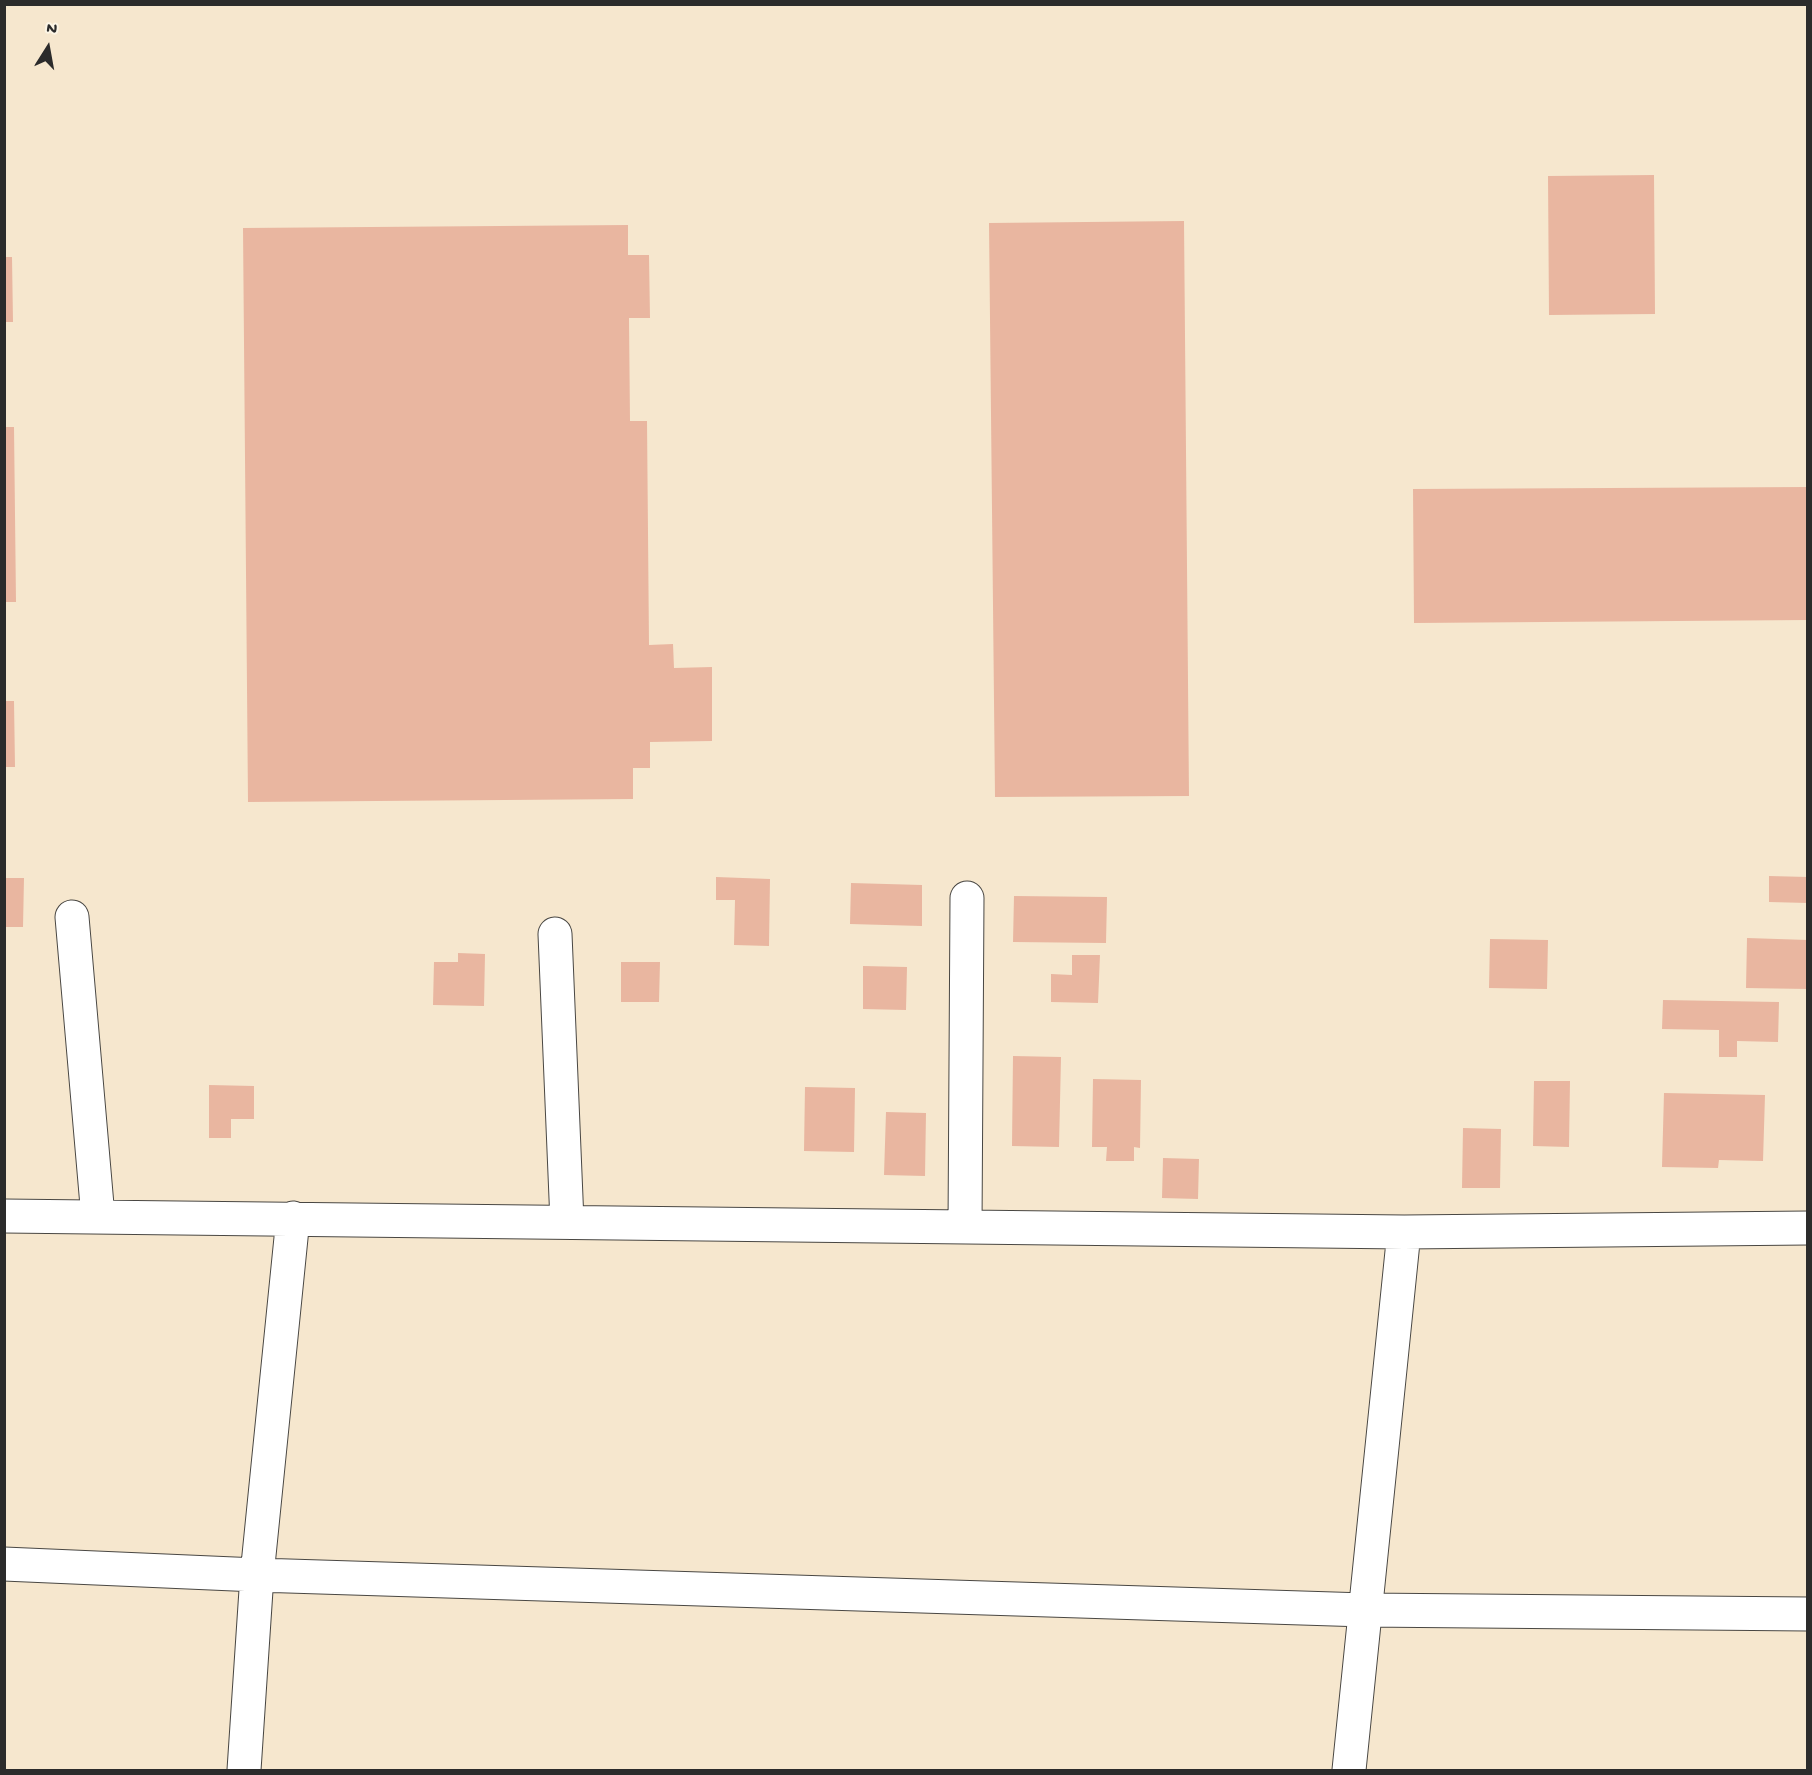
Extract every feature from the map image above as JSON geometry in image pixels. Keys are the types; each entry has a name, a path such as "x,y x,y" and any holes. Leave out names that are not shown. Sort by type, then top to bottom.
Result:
{"street":[{"path":"965,1227 968,898"},
{"path":"72,917 98,1217"},
{"path":"555,934 567,1222"},
{"path":"4,1216 1404,1232 1808,1228"},
{"path":"244,1770 257,1575 293,1218"},
{"path":"1349,1770 1404,1232"},
{"path":"4,1564 257,1575 1365,1610 1808,1614"}],"building":[{"path":"1654,175 1655,314 1549,315 1548,176"},
{"path":"1184,221 1189,796 995,797 989,223"},
{"path":"628,225 628,255 649,255 650,318 629,318 630,421 647,421 649,645 673,644 674,668 712,667 712,741 650,742 650,768 633,768 633,799 248,802 243,228"},
{"path":"4,257 12,257 13,322 4,322"},
{"path":"4,427 14,427 16,602 4,602"},
{"path":"1808,487 1808,620 1414,623 1413,489"},
{"path":"4,701 14,701 15,767 4,767"},
{"path":"1769,876 1808,877 1808,903 1769,902"},
{"path":"716,877 770,879 769,946 734,945 735,900 716,900"},
{"path":"4,878 24,878 23,927 4,927"},
{"path":"851,883 922,885 922,926 850,924"},
{"path":"1014,896 1107,897 1106,943 1013,942"},
{"path":"1747,938 1808,940 1808,989 1746,988"},
{"path":"1490,939 1548,940 1547,989 1489,988"},
{"path":"458,953 485,954 484,1006 433,1005 434,962 458,962"},
{"path":"1072,955 1100,955 1098,1003 1051,1002 1051,974 1072,975"},
{"path":"621,962 660,962 659,1002 621,1002"},
{"path":"863,966 907,967 906,1010 863,1009"},
{"path":"1663,1000 1779,1002 1778,1042 1737,1041 1737,1057 1719,1057 1719,1030 1662,1029"},
{"path":"1013,1056 1061,1057 1059,1147 1012,1146"},
{"path":"1093,1079 1141,1080 1140,1148 1134,1147 1134,1161 1106,1161 1107,1147 1092,1147"},
{"path":"1534,1081 1570,1081 1569,1147 1533,1146"},
{"path":"209,1085 254,1086 254,1119 231,1119 231,1138 209,1138"},
{"path":"805,1087 855,1088 854,1152 804,1151"},
{"path":"1664,1093 1765,1095 1763,1161 1719,1160 1718,1168 1662,1167"},
{"path":"886,1112 926,1113 925,1176 884,1175"},
{"path":"1463,1128 1501,1129 1500,1188 1462,1188"},
{"path":"1163,1158 1199,1159 1198,1199 1162,1198"}]}
